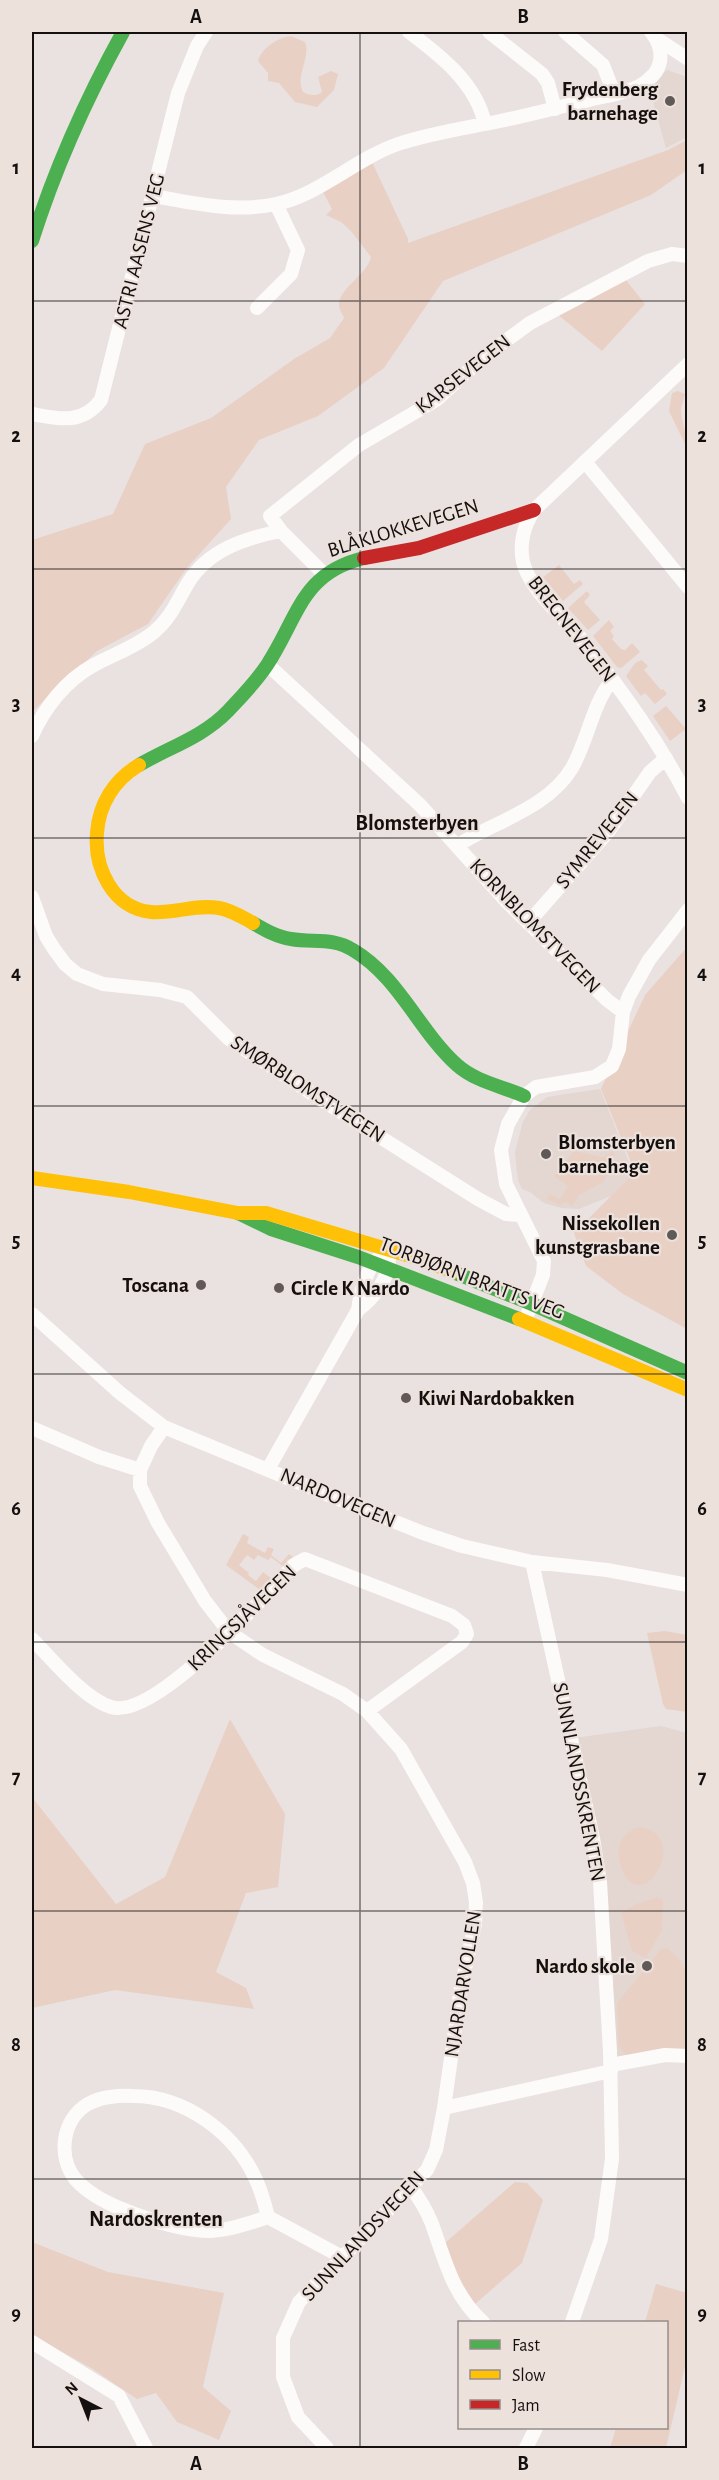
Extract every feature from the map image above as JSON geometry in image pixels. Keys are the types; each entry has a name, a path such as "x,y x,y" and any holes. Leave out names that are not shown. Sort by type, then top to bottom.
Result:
{"main road":[{"path":"32,241 54,174 78,117 123,32"},
{"name":"BLÅKLOKKEVEGEN","path":"524,1096 462,1070 384,977 362,956 344,944 330,940 293,940 282,937 234,912 217,908 197,907 159,913 146,912 130,905 109,886 101,865 97,837 99,814 107,796 129,770 194,739 235,703 267,664 298,608 324,574 342,564 417,549 519,513 534,510"},
{"name":"TORBJØRN BRATTS VEG","path":"32,1178 138,1193 238,1213 266,1213 389,1249 532,1304 687,1373"},
{"name":"TORBJØRN BRATTS VEG","path":"238,1213 260,1226 373,1262 525,1320 687,1390"}],"street":[{"name":"ASTRI AASENS VEG","path":"32,414 66,420 75,419 85,416 101,400 178,93 197,46 206,32"},
{"path":"409,32 444,59 461,77 475,97 484,124"},
{"path":"489,32 542,74 548,83 555,108"},
{"path":"565,32 603,64 614,93"},
{"path":"153,196 224,207 276,204 327,184 376,153 397,145 555,108 640,85 650,79 659,64 661,53 655,36"},
{"path":"655,36 687,59"},
{"path":"257,309 291,274 298,250 276,204"},
{"name":"KARSEVEGEN","path":"270,516 359,445 436,400 485,356 530,323 648,261 672,254 687,256"},
{"name":"BREGNEVEGEN","path":"687,364 586,463 534,510 527,521 522,539 523,562 526,571 539,591 574,630 643,721 687,798"},
{"path":"586,463 687,586"},
{"path":"32,736 45,711 65,687 92,666 136,645 155,631 171,615 186,585 201,567 239,542 270,516 281,531 324,574"},
{"path":"239,542 281,531"},
{"name":"KORNBLOMSTVEGEN","path":"267,664 420,805 528,923 606,1000 623,1012"},
{"path":"458,845 534,804 558,787 579,754 602,696 612,680"},
{"name":"SYMREVEGEN","path":"528,923 608,832 650,772 666,758"},
{"name":"SMØRBLOMSTVEGEN","path":"32,897 46,936 54,950 76,974 103,984 160,990 187,998 229,1039 320,1099 478,1199 506,1214 520,1215"},
{"path":"525,1320 543,1275 544,1261 537,1242 520,1215 506,1184 501,1150 507,1124 524,1096 545,1084 587,1079 608,1070 617,1056 623,1012 637,979 687,910"},
{"path":"268,1469 358,1310 360,1295 373,1262 389,1249"},
{"path":"358,1310 369,1302 389,1268 389,1249"},
{"name":"NARDOVEGEN","path":"32,1314 120,1393 164,1427 423,1533 462,1546 532,1562 607,1570 687,1585"},
{"path":"32,1428 99,1457 140,1470 150,1446 164,1427"},
{"name":"NJARDARVOLLEN","path":"140,1470 140,1485 159,1523 205,1601 229,1632 263,1655 343,1694 367,1711 401,1749 465,1862 473,1883 476,1902 475,1924 461,1987 444,2108"},
{"name":"KRINGSJÅVEGEN","path":"32,1639 87,1692 106,1705 117,1709 132,1706 165,1688 184,1674 229,1632 294,1565 305,1559 452,1616 464,1625 467,1635 462,1642 367,1711"},
{"name":"SUNNLANDSSKRENTEN","path":"532,1562 593,1838 600,1882 611,2068 612,2159 601,2239 572,2321"},
{"path":"444,2108 665,2055 687,2056"},
{"path":"268,2217 237,2227 211,2231 184,2228 138,2215 111,2204 75,2178 64,2151 65,2136 70,2123 76,2114 89,2103 109,2097 145,2096 181,2105 209,2122 230,2141 257,2181 268,2217 342,2257"},
{"name":"SUNNLANDSVEGEN","path":"327,2448 298,2417 283,2377 283,2338 299,2302 411,2187 432,2162 444,2108"},
{"path":"411,2187 431,2222 447,2271 461,2298 482,2321"},
{"path":"32,2342 119,2396 146,2448"},
{"path":"526,2448 535,2429"}],"shaded area":[{"path":"291,36 305,42 306,54 301,79 303,92 312,95 320,94 322,92 318,77 331,71 338,74 334,90 317,107 295,102 279,83 268,81 268,73 258,61 263,51 271,44"},
{"name":"Frydenberg barnehage","path":"667,70 687,77 687,137 666,148 649,87"},
{"path":"687,140 687,170 651,195 443,281 384,368 318,416 259,440 226,487 231,519 186,569 148,624 97,651 34,710 32,717 32,540 113,514 145,444 211,418 294,359 330,338 344,318 339,307 343,293 364,270 371,257 351,231 341,222 326,215 332,209 323,192 372,162 408,243 668,150"},
{"path":"626,280 645,304 602,351 557,314"},
{"path":"678,391 685,394 681,409 687,448 669,411 672,393"},
{"path":"559,565 574,584 580,580 583,584 563,601 543,577"},
{"path":"587,591 590,595 584,602 600,620 588,630 568,608"},
{"path":"609,620 614,627 610,631 614,636 612,639 621,649 625,650 632,643 640,652 621,668 617,667 593,636"},
{"path":"642,660 648,666 644,670 667,694 655,704 645,693 641,696 626,676 635,663"},
{"path":"666,706 686,729 670,741 653,716"},
{"path":"687,947 687,1329 623,1294 586,1266 574,1233 635,1172 601,1089 645,995"},
{"path":"600,1089 637,1182 628,1189 579,1209 561,1208 544,1203 522,1189 518,1180 515,1152 523,1122 530,1110 547,1097"},
{"path":"574,1151 604,1157 612,1151 615,1155 609,1161 608,1174 603,1182 579,1195 572,1206 566,1202 560,1205 547,1199 550,1194 560,1199 568,1186 554,1176"},
{"path":"243,1534 249,1537 247,1543 265,1553 268,1547 274,1549 271,1555 281,1563 289,1554 292,1556 293,1560 291,1562 288,1559 284,1567 271,1557 268,1560 258,1555 254,1560 247,1555 239,1565 249,1573 248,1575 256,1581 263,1572 271,1578 260,1590 226,1565"},
{"path":"665,1631 687,1635 687,1712 666,1709 663,1704 647,1633"},
{"path":"230,1719 285,1814 278,1887 246,1893 216,1972 246,1988 254,2009 115,1990 32,2008 32,1797 116,1904 165,1877"},
{"name":"Nardo skole","path":"661,1726 687,1733 687,2056 616,2062 602,1882 574,1738"},
{"path":"639,1827 655,1833 662,1844 663,1857 658,1870 650,1880 640,1885 630,1881 619,1860 619,1848 623,1837"},
{"path":"657,1898 663,1899 662,1930 646,1958 632,1951 621,1913 636,1904"},
{"path":"667,1948 681,1961 687,1976 687,2051 629,2057 619,2047 617,2003 661,1949"},
{"path":"515,2182 527,2183 543,2200 522,2263 475,2304 455,2272 445,2243"},
{"path":"32,2242 108,2272 224,2293 203,2387 231,2411 219,2440 177,2422 156,2393 137,2399 91,2368 32,2335"},
{"path":"656,2284 687,2293 687,2358 666,2448 610,2448 616,2429 668,2429 668,2321 645,2321"}],"traffic: fast":[{"path":"32,241 72,134 123,32"},
{"path":"139,765 197,735 228,711 263,671 295,614 314,586 327,574 343,565 364,558"},
{"path":"253,923 286,938 338,943 353,950 369,961 396,989 431,1036 464,1071 524,1096"},
{"path":"238,1213 271,1229 358,1257 519,1319"},
{"path":"453,1272 688,1373"}],"traffic: slow":[{"path":"139,765 115,785 98,822 99,859 108,884 126,903 137,909 160,912 202,907 219,908 253,923"},
{"path":"32,1178 129,1192 238,1213 266,1213 420,1259 453,1272"},
{"path":"519,1319 688,1390"}],"traffic: jam":[{"path":"364,558 419,548 534,510"}],"place":[{"name":"Frydenberg barnehage","path":"670,101"},
{"name":"Blomsterbyen barnehage","path":"546,1154"},
{"name":"Nissekollen kunstgrasbane","path":"672,1235"},
{"name":"Toscana","path":"201,1285"},
{"name":"Circle K Nardo","path":"279,1288"},
{"name":"Kiwi Nardobakken","path":"406,1398"},
{"name":"Nardo skole","path":"647,1966"}],"district":[{"name":"Blomsterbyen","path":"417,823"},
{"name":"Nardoskrenten","path":"156,2219"}]}
